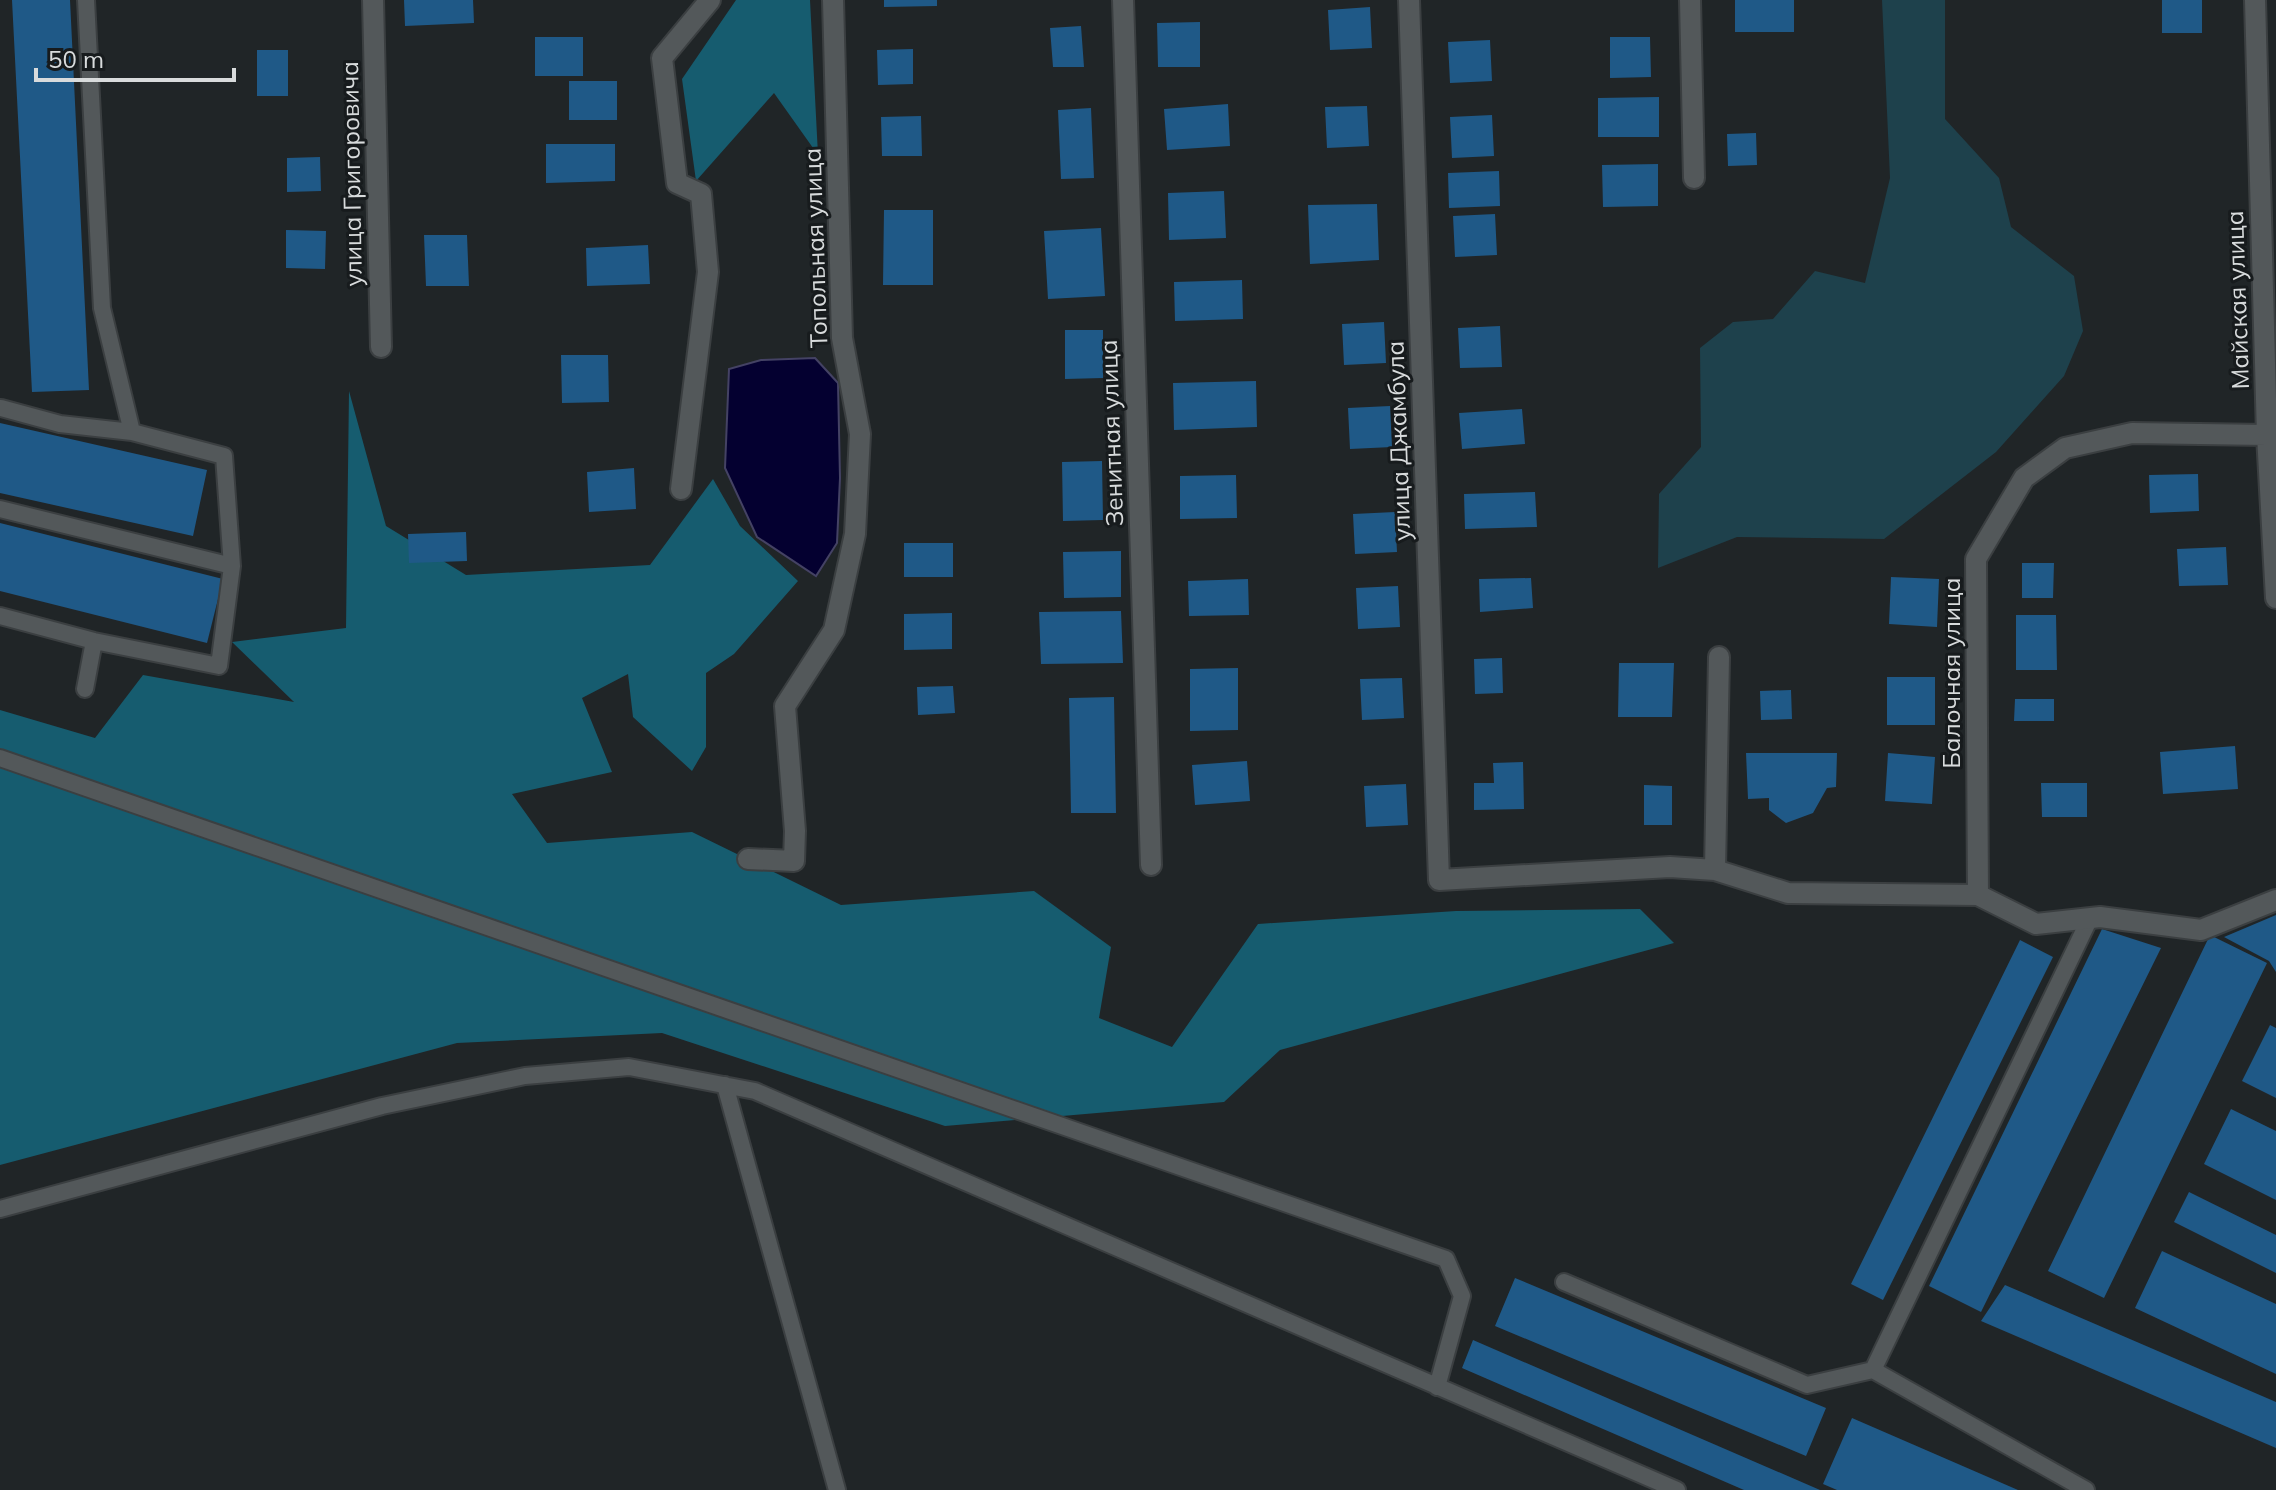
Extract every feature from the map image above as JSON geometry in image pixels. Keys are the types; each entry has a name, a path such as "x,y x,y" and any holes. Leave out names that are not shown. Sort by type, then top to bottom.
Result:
{"street":[{"name":"улица Григоровича","path":"373,0 381,347"},
{"path":"681,489 708,272 701,194 677,183 662,58 710,0"},
{"name":"Топольная улица","path":"748,859 794,861 795,831 785,706 834,630 855,534 860,434 842,338 833,0"},
{"name":"Зенитная улица","path":"1123,0 1151,865"},
{"name":"улица Джамбула","path":"1409,0 1439,880 1670,867 1715,870"},
{"path":"1690,0 1694,178"},
{"name":"Майская улица","path":"2255,0 2267,435 2276,598"},
{"name":"Балочная улица","path":"1978,895 1976,559 2024,478 2065,448 2132,433 2267,435"},
{"path":"1719,657 1715,870 1788,893 1978,895 2036,924 2100,917 2201,930 2276,900"}],"lane":[{"path":"86,0 102,308 132,432"},
{"path":"0,391 0,408 60,424 132,432 224,456 232,566 219,666 94,641 0,616"},
{"path":"0,509 232,566"},
{"path":"85,689 94,641"},
{"path":"0,758 1446,1259 1462,1296 1437,1387"},
{"path":"1873,1370 2090,918"},
{"path":"0,1209 382,1106 525,1076 629,1067 755,1091 1677,1490"},
{"path":"725,1085 837,1490"},
{"path":"1564,1282 1807,1385 1873,1370 2086,1490"}],"shaded area":[{"path":"736,0 810,0 818,155 774,93 696,181 682,79"},
{"path":"1882,0 1945,0 1945,119 1999,178 2011,227 2074,276 2083,331 2064,376 1996,452 1884,539 1737,537 1658,568 1659,494 1701,447 1700,348 1733,322 1773,319 1815,271 1865,283 1890,178"},
{"path":"815,358 838,383 840,478 837,543 816,576 757,537 725,468 729,369 761,360"},
{"path":"349,391 386,526 466,575 650,565 713,479 740,526 798,581 734,654 706,673 706,747 692,771 633,717 628,674 582,698 612,772 512,794 547,843 692,832 841,905 1034,891 1111,947 1099,1018 1172,1047 1258,924 1456,911 1640,909 1674,943 1280,1050 1224,1102 945,1126 662,1033 457,1043 0,1165 0,710 95,738 143,675 294,702 232,642 346,628"}],"building":[{"path":"12,0 70,0 89,390 32,392"},
{"path":"404,0 473,0 474,23 405,26"},
{"path":"884,0 937,0 937,6 884,7"},
{"path":"1735,0 1794,0 1794,32 1735,32"},
{"path":"2162,0 2202,0 2202,33 2162,33"},
{"path":"1370,7 1372,48 1330,50 1328,10"},
{"path":"1200,22 1200,67 1158,67 1157,23"},
{"path":"1081,26 1084,67 1053,67 1050,28"},
{"path":"535,37 583,37 583,76 535,76"},
{"path":"1610,37 1650,37 1651,77 1610,78"},
{"path":"1490,40 1492,81 1450,83 1448,42"},
{"path":"913,49 913,84 878,85 877,50"},
{"path":"257,50 288,50 288,96 257,96"},
{"path":"569,81 617,81 617,120 569,120"},
{"path":"1659,97 1659,137 1598,137 1598,98"},
{"path":"1228,104 1230,146 1167,150 1164,109"},
{"path":"1367,106 1369,146 1327,148 1325,107"},
{"path":"1091,108 1094,178 1061,179 1058,110"},
{"path":"1492,115 1494,156 1452,158 1450,117"},
{"path":"921,116 922,156 882,156 881,117"},
{"path":"1756,133 1757,165 1728,166 1727,134"},
{"path":"546,144 615,144 615,181 546,183"},
{"path":"320,157 321,191 287,192 287,158"},
{"path":"1658,164 1658,206 1603,207 1602,165"},
{"path":"1499,171 1500,206 1449,208 1448,173"},
{"path":"1224,191 1226,238 1169,240 1168,193"},
{"path":"1377,204 1379,260 1310,264 1308,205"},
{"path":"884,210 933,210 933,285 883,285"},
{"path":"1495,214 1497,255 1455,257 1453,216"},
{"path":"1101,228 1105,296 1048,299 1044,231"},
{"path":"286,230 326,231 325,269 286,268"},
{"path":"424,235 467,235 469,286 426,286"},
{"path":"648,245 650,284 587,286 586,248"},
{"path":"1242,280 1243,319 1175,321 1174,282"},
{"path":"1384,322 1386,363 1344,365 1342,324"},
{"path":"1500,326 1502,367 1460,368 1458,328"},
{"path":"1065,330 1103,330 1103,378 1065,379"},
{"path":"561,355 608,355 609,402 562,403"},
{"path":"1256,381 1257,427 1174,430 1173,383"},
{"path":"1390,406 1392,447 1350,449 1348,408"},
{"path":"1522,409 1525,444 1462,449 1459,413"},
{"path":"0,423 207,470 193,536 0,493"},
{"path":"1102,461 1103,520 1063,521 1062,462"},
{"path":"634,468 636,509 589,512 587,472"},
{"path":"2198,474 2199,511 2150,513 2149,475"},
{"path":"1236,475 1237,518 1180,519 1180,476"},
{"path":"1535,492 1537,527 1465,529 1464,494"},
{"path":"1395,512 1397,552 1355,554 1353,514"},
{"path":"0,523 223,579 207,643 0,591"},
{"path":"466,532 467,561 409,563 408,534"},
{"path":"904,543 953,543 953,577 904,577"},
{"path":"2226,547 2228,585 2179,586 2177,549"},
{"path":"1121,551 1121,597 1064,598 1063,552"},
{"path":"2022,563 2054,563 2053,598 2022,598"},
{"path":"1891,577 1939,579 1937,627 1889,624"},
{"path":"1531,578 1533,608 1480,612 1479,579"},
{"path":"1248,579 1249,615 1189,616 1188,581"},
{"path":"1398,586 1400,627 1358,629 1356,588"},
{"path":"1121,611 1123,663 1041,664 1039,612"},
{"path":"952,613 952,649 904,650 904,614"},
{"path":"2016,615 2056,615 2057,670 2016,670"},
{"path":"1502,658 1503,693 1475,694 1474,659"},
{"path":"1619,663 1674,663 1672,717 1618,717"},
{"path":"1238,668 1238,730 1190,731 1190,669"},
{"path":"1887,677 1935,677 1935,725 1887,725"},
{"path":"1402,678 1404,718 1362,720 1360,679"},
{"path":"953,686 955,713 918,715 917,687"},
{"path":"1791,690 1792,719 1761,720 1760,691"},
{"path":"1114,697 1116,813 1071,813 1069,698"},
{"path":"2015,699 2054,699 2054,721 2014,721"},
{"path":"2235,746 2238,789 2163,794 2160,752"},
{"path":"1746,753 1837,753 1836,787 1827,788 1813,813 1786,823 1769,810 1769,798 1748,799"},
{"path":"1888,753 1935,757 1932,804 1885,801"},
{"path":"1247,761 1250,801 1195,805 1192,765"},
{"path":"1523,762 1524,809 1474,810 1474,783 1494,783 1493,763"},
{"path":"2041,783 2087,783 2087,817 2042,817"},
{"path":"1406,784 1408,825 1366,827 1364,786"},
{"path":"1644,785 1672,786 1672,825 1644,825"},
{"path":"2276,915 2276,972 2269,961 2224,937"},
{"path":"2102,929 2161,948 1981,1312 1929,1286"},
{"path":"2210,935 2267,963 2104,1298 2048,1271"},
{"path":"2020,940 2053,957 1883,1300 1851,1284"},
{"path":"2270,1025 2276,1028 2276,1098 2242,1081"},
{"path":"2231,1109 2276,1131 2276,1200 2204,1164"},
{"path":"2189,1192 2276,1235 2276,1273 2174,1222"},
{"path":"2162,1251 2276,1304 2276,1374 2135,1308"},
{"path":"1515,1278 1826,1408 1806,1456 1495,1326"},
{"path":"2005,1285 2276,1402 2276,1448 1981,1321"},
{"path":"1473,1340 1820,1490 1744,1490 1462,1368"},
{"path":"1852,1418 2018,1490 1837,1490 1823,1484"}]}
